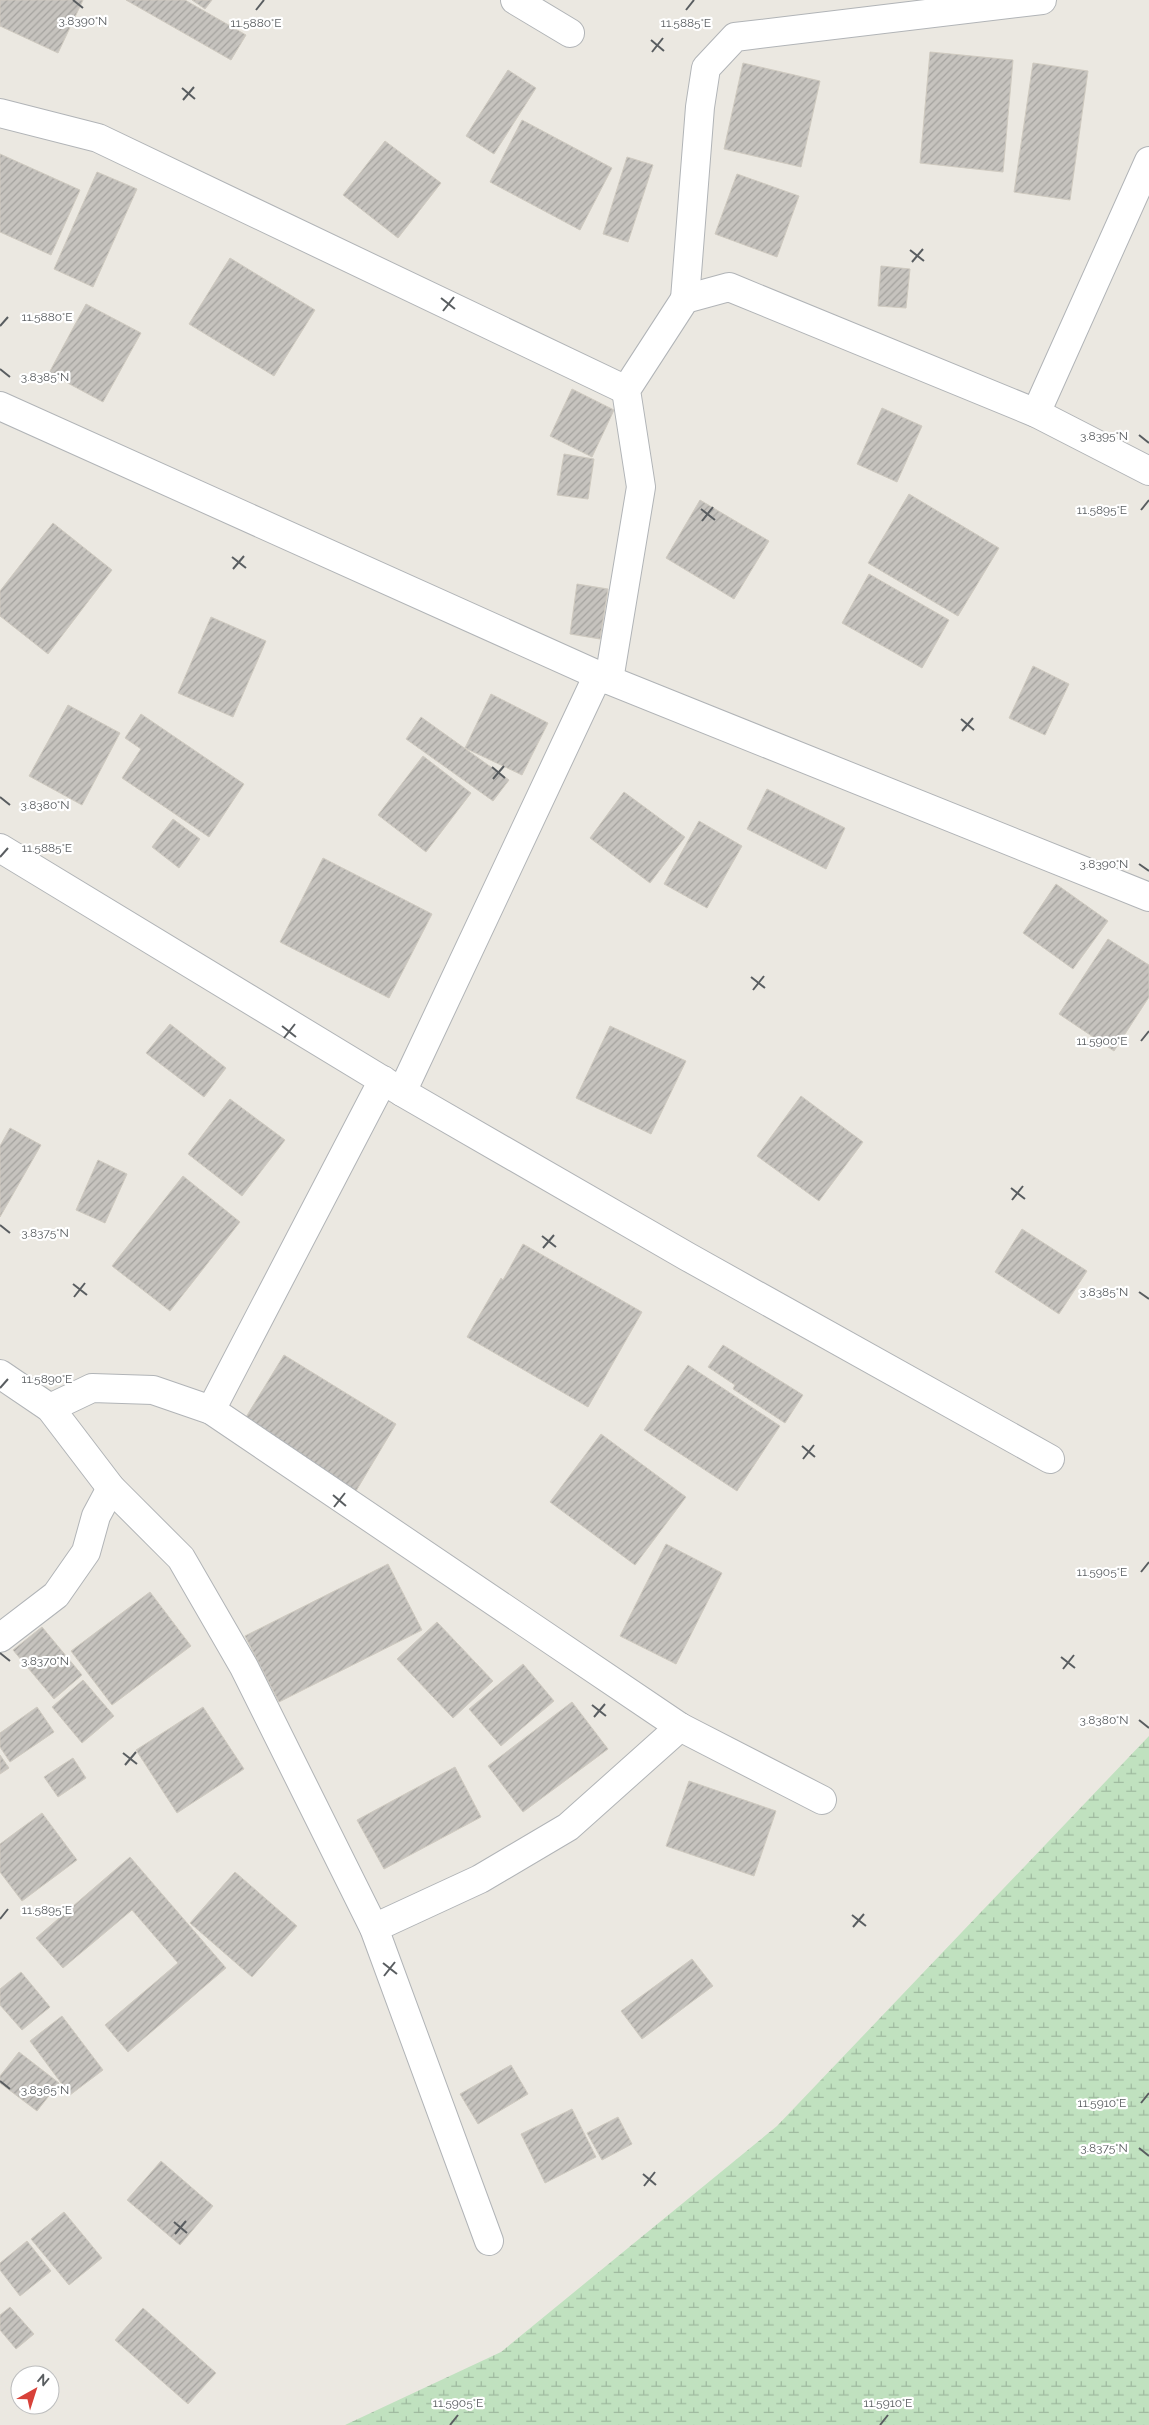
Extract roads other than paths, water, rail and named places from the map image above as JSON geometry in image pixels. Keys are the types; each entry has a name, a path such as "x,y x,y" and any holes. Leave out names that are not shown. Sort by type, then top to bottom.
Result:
{"street":[{"path":"515,0 570,32"},
{"path":"211,1410 392,1086 604,678 641,487 626,390 685,299 700,107 706,68 735,37 1042,0"},
{"path":"0,113 98,138 626,390"},
{"path":"1036,413 1149,161"},
{"path":"685,299 729,287 1036,413 1149,471"},
{"path":"0,406 604,678 1149,897"},
{"path":"0,848 392,1086 680,1252 1050,1459"},
{"path":"0,1374 50,1408 111,1488 181,1558 244,1667 374,1928 489,2241"},
{"path":"50,1408 92,1388 153,1390 211,1410 680,1727 822,1800"},
{"path":"0,1638 56,1595 86,1552 96,1516 111,1488"},
{"path":"374,1928 480,1879 568,1827 680,1727"}]}
